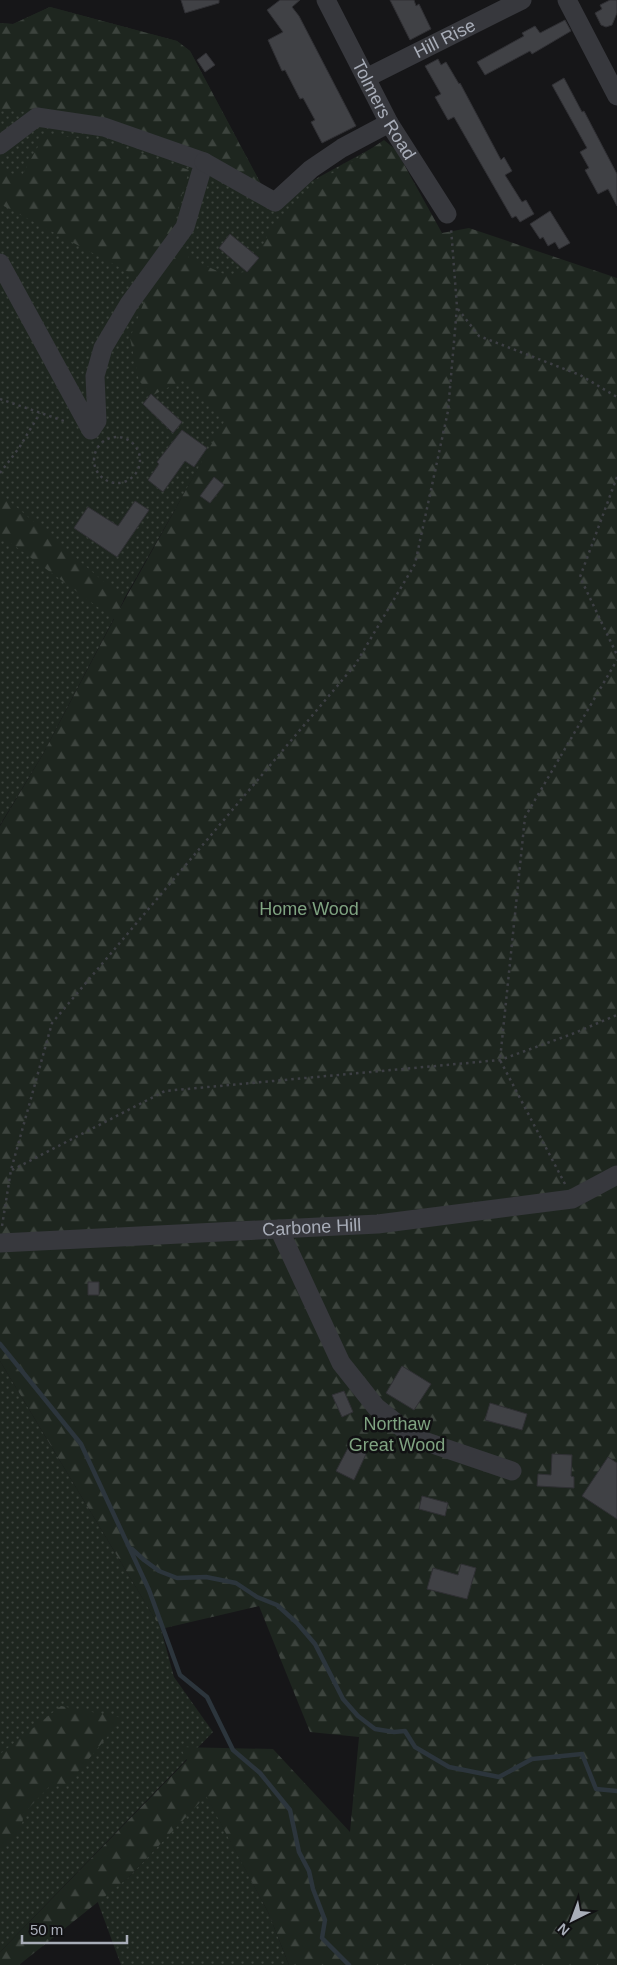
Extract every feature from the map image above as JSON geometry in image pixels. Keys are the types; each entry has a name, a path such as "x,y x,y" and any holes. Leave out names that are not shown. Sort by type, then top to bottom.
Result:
{"street":[{"name":"Tolmers Road","path":"326,0 389,123 447,214"},
{"name":"Hill Rise","path":"366,78 522,0"},
{"path":"567,0 617,96"},
{"path":"0,145 37,117 104,127 204,162 275,202 319,164 342,148 389,123"},
{"path":"98,436 95,376 103,348 129,304 185,227 204,162"},
{"path":"0,264 98,436"},
{"name":"Carbone Hill","path":"1,1238 378,1224 572,1199 617,1174"},
{"path":"279,1229 341,1363 376,1407 416,1438 512,1471"}],"path":[{"path":"1,1238 11,1170 52,1023 355,665 416,564 448,411 457,308 452,232 447,214"},
{"path":"457,308 479,336 580,374 617,397"},
{"path":"0,399 98,436 122,438 130,441 136,447 140,459 139,467 132,477 117,483 105,479 98,472 94,458 98,436"},
{"path":"0,473 19,448 40,413"},
{"path":"617,477 580,577 617,655"},
{"path":"572,1199 500,1060 525,817 617,660"},
{"path":"11,1170 165,1091 500,1060 572,1034 617,1015"}],"green space":[{"path":"50,7 177,41 190,51 267,195 310,182 385,141 124,599 43,754 0,825 0,23 13,24"},
{"path":"50,7 177,41 190,51 267,196 107,121 0,109 0,23 13,24"},
{"name":"Home Wood","path":"45,134 107,142 189,170 173,227 189,258 226,275 250,271 272,226 316,182 344,167 384,140 396,150 442,233 469,228 617,278 617,1965 289,1965 268,1912 206,1796 128,1878 19,1965 0,1965 0,1952 187,1760 180,1747 273,1749 350,1832 359,1737 310,1732 259,1606 161,1629 0,1361 0,826 43,754 114,619 0,535 0,493 124,599 119,610 225,420 183,380 153,395 139,381 130,338 151,284 0,204 0,169 21,177"},
{"path":"0,1361 161,1629 174,1677 213,1732 0,1952"},
{"path":"61,1706 123,1718 67,1785 49,1787 24,1813 21,1830 0,1847 0,1754"},
{"path":"206,1795 268,1912 289,1965 121,1965 97,1900 128,1878"}],"building":[{"path":"181,0 219,0 219,3 185,13"},
{"path":"280,0 300,0 292,7 299,16 356,126 322,143 311,122 315,120 303,98 300,99 285,70 282,71 268,40 283,32 267,10"},
{"path":"390,0 414,0 416,6 419,4 431,29 410,40"},
{"path":"610,0 617,0 617,13 612,25 606,27 601,25 595,13 602,9 600,5"},
{"path":"565,20 571,31 532,54 530,51 485,75 477,62 524,36 522,33 535,26 540,33"},
{"path":"206,53 215,65 205,72 197,60"},
{"path":"438,59 441,65 446,62 460,83 501,160 504,157 512,171 505,175 522,202 526,200 534,214 520,222 516,216 512,218 454,117 448,120 435,97 441,94 425,66"},
{"path":"564,78 582,112 584,111 617,174 617,206 608,189 598,194 585,170 589,168 580,152 587,148 552,85"},
{"path":"550,211 570,243 559,249 555,242 548,246 543,237 540,239 530,224"},
{"path":"230,234 259,258 247,272 219,248"},
{"path":"151,394 182,422 173,433 143,404"},
{"path":"182,430 207,448 194,467 185,461 163,492 148,480 159,464 157,462"},
{"path":"214,477 224,485 210,503 200,496"},
{"path":"135,501 149,510 117,557 74,528 88,507 118,526"},
{"path":"88,1282 99,1282 99,1295 88,1295"},
{"path":"402,1366 431,1384 414,1410 386,1393"},
{"path":"344,1391 353,1412 342,1417 332,1395"},
{"path":"490,1403 527,1414 522,1430 485,1420"},
{"path":"349,1446 366,1454 354,1480 336,1471"},
{"path":"552,1454 572,1455 571,1476 574,1477 574,1488 537,1486 538,1474 551,1475"},
{"path":"608,1457 617,1463 617,1519 582,1496"},
{"path":"422,1496 448,1503 445,1516 419,1509"},
{"path":"461,1564 476,1568 467,1599 427,1589 433,1568 458,1575"}],"waterway":[{"path":"0,1344 81,1444 149,1590 180,1675 207,1697 233,1750 260,1773 290,1810 299,1852 309,1871 313,1889 325,1920 322,1938 349,1965"},
{"path":"132,1549 159,1571 177,1578 206,1577 236,1583 257,1597 277,1605 297,1623 315,1644 343,1699 358,1716 375,1729 394,1732 405,1731 415,1747 449,1767 499,1777 532,1759 582,1754 596,1789 617,1791"}],"park label":[{"name":"Northaw Great Wood","path":"397,1434"}]}
